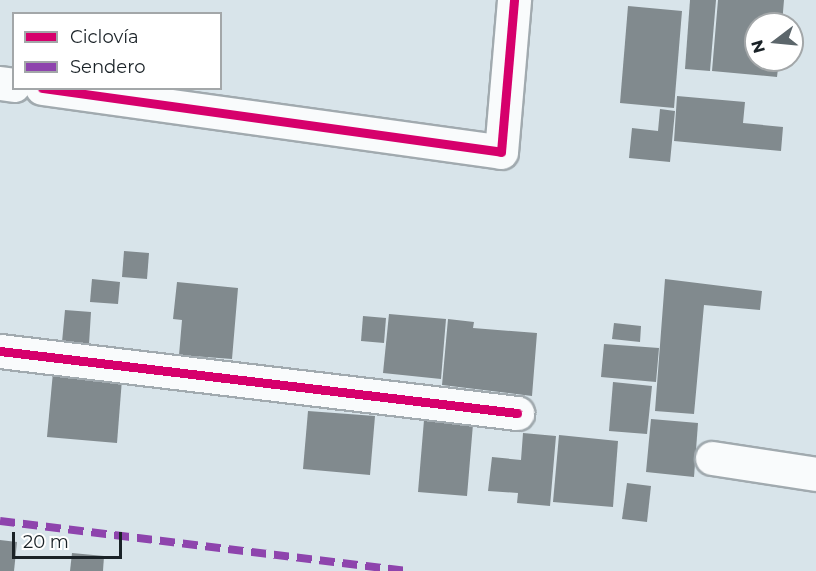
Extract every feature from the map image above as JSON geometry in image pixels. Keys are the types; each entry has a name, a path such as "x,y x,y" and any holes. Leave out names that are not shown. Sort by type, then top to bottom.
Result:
{"street":[{"path":"56,90 501,152 514,0"},
{"path":"0,351 517,413"},
{"path":"712,458 816,474"}],"building":[{"path":"690,0 716,0 710,71 685,69"},
{"path":"718,0 784,0 783,12 744,12 744,72 778,72 777,77 712,71"},
{"path":"628,6 682,11 674,108 620,103"},
{"path":"677,96 745,102 743,123 783,127 781,151 674,141"},
{"path":"660,109 675,111 670,162 629,158 632,128 658,131"},
{"path":"124,251 149,253 147,279 122,277"},
{"path":"92,279 120,282 118,304 90,302"},
{"path":"665,279 762,291 760,310 704,305 694,414 655,411"},
{"path":"177,282 238,288 232,359 179,355 182,320 173,319"},
{"path":"65,310 91,312 89,344 62,342"},
{"path":"389,314 446,319 441,379 383,373"},
{"path":"363,316 386,318 384,343 361,341"},
{"path":"448,319 474,322 473,328 537,333 532,396 442,385"},
{"path":"614,323 641,326 640,342 612,339"},
{"path":"604,344 659,348 656,382 601,377"},
{"path":"53,372 122,379 117,443 47,437"},
{"path":"613,382 652,386 647,434 609,431"},
{"path":"308,411 375,416 370,475 303,469"},
{"path":"651,419 698,423 694,477 646,472"},
{"path":"424,420 473,424 467,496 418,492"},
{"path":"523,433 556,436 550,506 517,503 518,493 488,491 492,457 521,460"},
{"path":"559,435 618,441 613,507 553,502"},
{"path":"627,483 651,486 647,522 622,519"},
{"path":"0,540 17,542 14,571 0,571"},
{"path":"72,553 104,556 103,571 70,571"}],"marked path":[{"path":"0,521 409,571"}],"cycle path":[{"path":"56,90 501,152 514,0"},
{"path":"0,351 517,413"}]}
